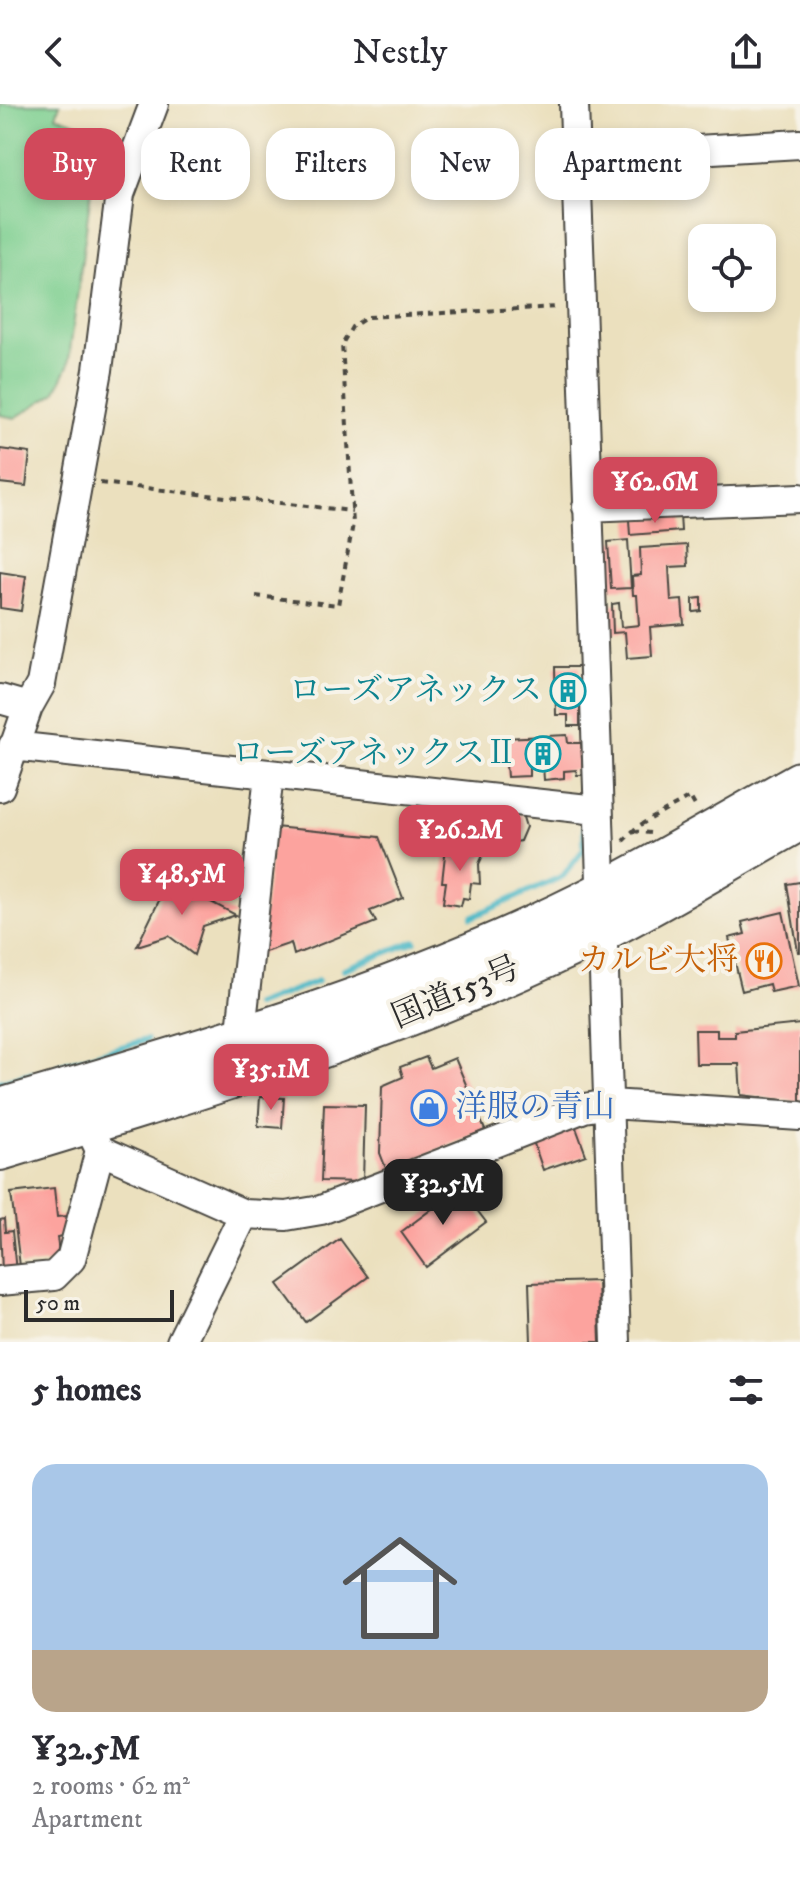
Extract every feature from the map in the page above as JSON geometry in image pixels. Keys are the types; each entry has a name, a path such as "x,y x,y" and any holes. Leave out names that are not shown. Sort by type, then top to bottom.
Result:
{"highway":[{"name":"国道153号","path":"0,1110 240,1040 481,949 605,910 800,783"},
{"name":"国道153号","path":"0,1149 93,1136 349,1036 605,910 800,819"}],"street":[{"path":"0,787 28,707 41,684 98,370 120,194 154,104"},
{"path":"574,104 575,128"},
{"path":"710,149 800,144"},
{"path":"577,200 597,810 605,910 616,1342"},
{"path":"587,507 800,498"},
{"path":"0,699 28,707"},
{"path":"13,746 597,810"},
{"path":"240,1040 269,774"},
{"path":"0,1281 54,1276 71,1259 93,1136 244,1214 286,1216 321,1210 584,1108 610,1104 800,1116"},
{"path":"181,1342 244,1214"}],"path":[{"path":"256,596 338,605 352,511 342,344 352,327 367,317 581,305"},
{"path":"78,481 352,511"},
{"path":"633,831 651,833 661,828"}],"green space":[{"path":"0,104 60,104 56,116 90,128 24,128 24,200 90,200 68,366 55,393 15,418 0,415"}],"building":[{"path":"0,449 30,453 26,486 0,483"},
{"path":"680,515 681,531 630,535 629,520"},
{"path":"628,540 631,588 611,589 608,542"},
{"path":"687,545 688,566 669,567 671,601 682,600 684,624 650,627 652,656 627,658 625,632 613,633 612,604 619,603 621,627 639,625 632,576 641,575 640,548"},
{"path":"0,572 26,576 21,611 0,608"},
{"path":"701,598 701,611 693,612 693,599"},
{"name":"ローズアネックス","path":"555,667 580,667 580,726 568,726 568,715 556,715"},
{"name":"ローズアネックスⅡ","path":"567,735 568,743 581,743 583,775 577,775 576,770 564,771 564,778 544,780 543,765 529,766 529,776 507,777 504,738"},
{"path":"464,807 522,814 526,827 520,841 510,843 500,837 462,835"},
{"path":"274,827 379,837 403,898 370,911 376,922 294,955 291,943 259,954"},
{"path":"446,846 485,851 479,864 480,884 471,883 469,899 463,898 461,906 443,903"},
{"path":"169,880 236,915 203,926 194,955 169,936 137,946"},
{"path":"800,882 800,952 798,952 787,884"},
{"name":"カルビ大将","path":"783,912 799,986 771,992 769,984 742,991 729,938 745,934 742,922"},
{"path":"800,1024 800,1102 741,1095 739,1064 696,1064 695,1030 717,1030 717,1037 735,1037 735,1031"},
{"name":"洋服の青山","path":"426,1057 431,1068 455,1058 485,1130 387,1171 380,1153 382,1086 403,1077 400,1067"},
{"path":"260,1097 284,1098 282,1128 258,1126"},
{"path":"324,1104 365,1105 363,1182 321,1181"},
{"path":"574,1122 586,1155 543,1170 532,1138"},
{"path":"54,1188 57,1217 67,1216 69,1235 57,1237 60,1262 20,1266 11,1193"},
{"path":"460,1188 486,1222 426,1267 401,1232"},
{"path":"4,1219 5,1232 12,1231 16,1272 2,1273 0,1220"},
{"path":"340,1239 368,1277 306,1322 278,1284"},
{"path":"598,1281 600,1342 531,1342 529,1283"}],"waterway":[{"path":"472,917 563,876 584,849 584,826"},
{"path":"344,969 415,941"},
{"path":"255,1005 318,981"},
{"path":"59,1065 146,1040"},
{"path":"0,1082 31,1073"}],"place":[{"name":"ローズアネックス","path":"568,691"},
{"name":"ローズアネックスⅡ","path":"543,754"},
{"name":"カルビ大将","path":"764,961"},
{"name":"洋服の青山","path":"429,1108"}]}
